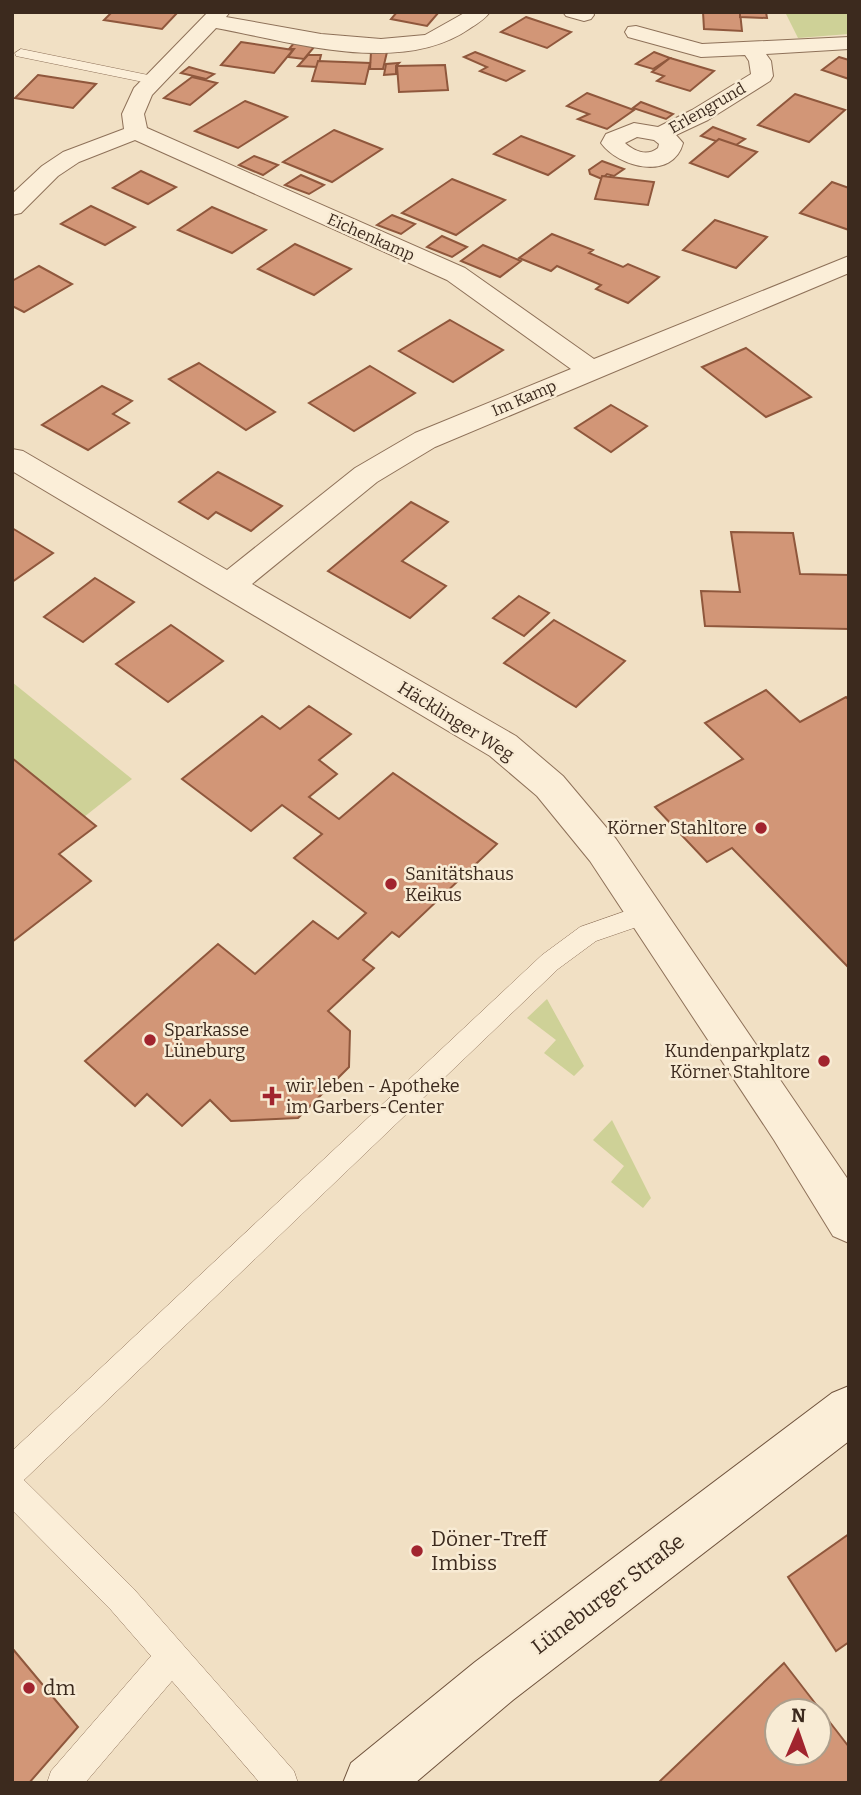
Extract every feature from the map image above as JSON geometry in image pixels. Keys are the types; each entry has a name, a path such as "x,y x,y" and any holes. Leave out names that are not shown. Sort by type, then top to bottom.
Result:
{"street":[{"path":"12,208 50,171 71,157 136,132 133,114 142,93 216,16 357,44 405,45 447,35 480,12"},
{"path":"636,32 701,51 849,43"},
{"name":"Erlengrund","path":"661,134 700,115 762,76 760,61 751,49"},
{"name":"Eichenkamp","path":"136,132 456,274 591,370"},
{"name":"Im Kamp","path":"229,585 366,475 413,447 591,370 849,264"},
{"name":"Häcklinger Weg","path":"12,458 503,746 550,786 603,850 789,1126 849,1221"},
{"name":"Lüneburger Straße","path":"371,1783 494,1681 849,1410"}],"lane":[{"path":"21,53 153,80"},
{"path":"12,1471 550,962 588,934 646,914"},
{"path":"12,1489 173,1655 282,1783"},
{"path":"63,1783 173,1655"}],"green space":[{"path":"785,12 849,12 849,34 798,38"},
{"path":"12,682 132,779 84,817 12,758"},
{"path":"547,999 584,1066 574,1076 544,1053 556,1040 527,1018"},
{"path":"612,1120 651,1198 643,1208 611,1182 624,1166 593,1140"}],"building":[{"path":"112,12 178,12 162,29 104,20"},
{"path":"397,12 439,12 427,26 391,19"},
{"path":"703,12 740,12 742,31 704,29"},
{"path":"740,12 766,12 767,18 740,17"},
{"path":"526,17 571,32 547,48 501,32"},
{"path":"241,42 293,50 274,73 221,65"},
{"path":"294,43 315,46 304,59 288,57 294,49 289,49"},
{"path":"371,52 387,52 383,69 370,69"},
{"path":"475,52 524,71 506,81 480,71 487,67 464,57"},
{"path":"654,52 670,58 653,69 636,64"},
{"path":"308,55 321,55 318,67 298,66"},
{"path":"839,57 849,60 849,79 822,70"},
{"path":"670,58 714,71 690,91 657,81 664,76 652,72"},
{"path":"318,61 370,63 365,84 312,81"},
{"path":"399,63 396,66 396,74 384,75 386,64"},
{"path":"445,65 448,90 399,92 397,66"},
{"path":"189,67 214,74 206,79 181,73"},
{"path":"38,75 96,84 73,108 15,98"},
{"path":"192,77 217,83 190,105 164,98"},
{"path":"587,93 634,110 607,129 578,119 589,114 567,106"},
{"path":"795,94 845,110 809,142 758,125"},
{"path":"245,101 287,117 238,148 195,131"},
{"path":"641,102 673,114 666,119 633,108"},
{"path":"713,127 745,139 733,147 701,136"},
{"path":"334,130 382,149 332,182 283,162"},
{"path":"521,136 574,156 548,175 494,154"},
{"path":"719,139 757,152 728,177 690,163"},
{"path":"254,156 278,165 263,175 239,165"},
{"path":"602,161 624,169 614,176 607,174 602,179 590,174 589,170"},
{"path":"141,171 176,187 148,204 113,188"},
{"path":"301,175 324,185 309,194 285,185"},
{"path":"602,176 654,182 648,205 595,199"},
{"path":"452,179 505,200 456,235 402,213"},
{"path":"832,182 849,188 849,230 800,213"},
{"path":"91,206 135,227 105,245 61,224"},
{"path":"212,207 266,230 232,253 178,230"},
{"path":"392,215 415,224 401,234 377,225"},
{"path":"715,220 767,237 736,268 683,250"},
{"path":"552,234 593,250 589,253 623,267 628,264 659,277 628,303 596,289 601,285 557,266 551,271 519,258"},
{"path":"442,236 467,247 452,257 427,247"},
{"path":"295,244 351,269 314,295 258,269"},
{"path":"483,245 521,261 500,277 461,261"},
{"path":"39,266 72,284 24,312 12,306 12,281"},
{"path":"450,320 503,350 453,382 399,351"},
{"path":"746,348 811,397 766,417 702,367"},
{"path":"199,363 275,412 246,430 169,379"},
{"path":"370,366 415,393 354,431 309,403"},
{"path":"102,386 132,401 113,414 129,423 88,450 42,425"},
{"path":"611,405 647,426 611,452 575,428"},
{"path":"218,472 282,506 251,531 216,512 208,519 179,502"},
{"path":"411,502 448,522 402,561 446,586 410,618 328,571"},
{"path":"12,528 53,553 12,582"},
{"path":"731,532 793,533 800,574 849,575 849,629 705,626 701,591 740,592"},
{"path":"95,578 134,602 83,642 44,617"},
{"path":"519,596 549,613 524,636 493,618"},
{"path":"554,620 625,661 576,707 504,663"},
{"path":"171,625 223,661 168,702 116,664"},
{"name":"Körner Stahltore","path":"766,690 800,722 846,697 849,700 849,968 732,848 707,862 655,807 743,759 705,723"},
{"path":"309,706 351,734 319,760 337,774 309,797 339,819 393,773 497,844 399,937 392,932 363,960 374,968 328,1011 350,1031 349,1067 298,1118 231,1121 210,1100 182,1126 147,1094 135,1106 85,1061 218,944 255,974 313,921 338,939 366,913 294,858 322,834 282,805 251,831 182,779 262,716 280,729"},
{"path":"12,758 96,826 59,854 91,881 12,942"},
{"path":"849,1534 849,1642 836,1651 788,1577"},
{"name":"dm","path":"12,1648 78,1727 29,1783 12,1783"},
{"path":"784,1663 810,1697 763,1697 763,1767 833,1767 833,1726 849,1747 849,1783 658,1783"}],"place":[{"name":"Körner Stahltore","path":"761,828"},
{"name":"Sanitätshaus Keikus","path":"391,884"},
{"name":"Sparkasse Lüneburg","path":"150,1040"},
{"name":"Kundenparkplatz Körner Stahltore","path":"824,1061"},
{"name":"wir leben - Apotheke im Garbers-Center","path":"272,1096"},
{"name":"Döner-Treff Imbiss","path":"417,1551"},
{"name":"dm","path":"29,1688"}]}
